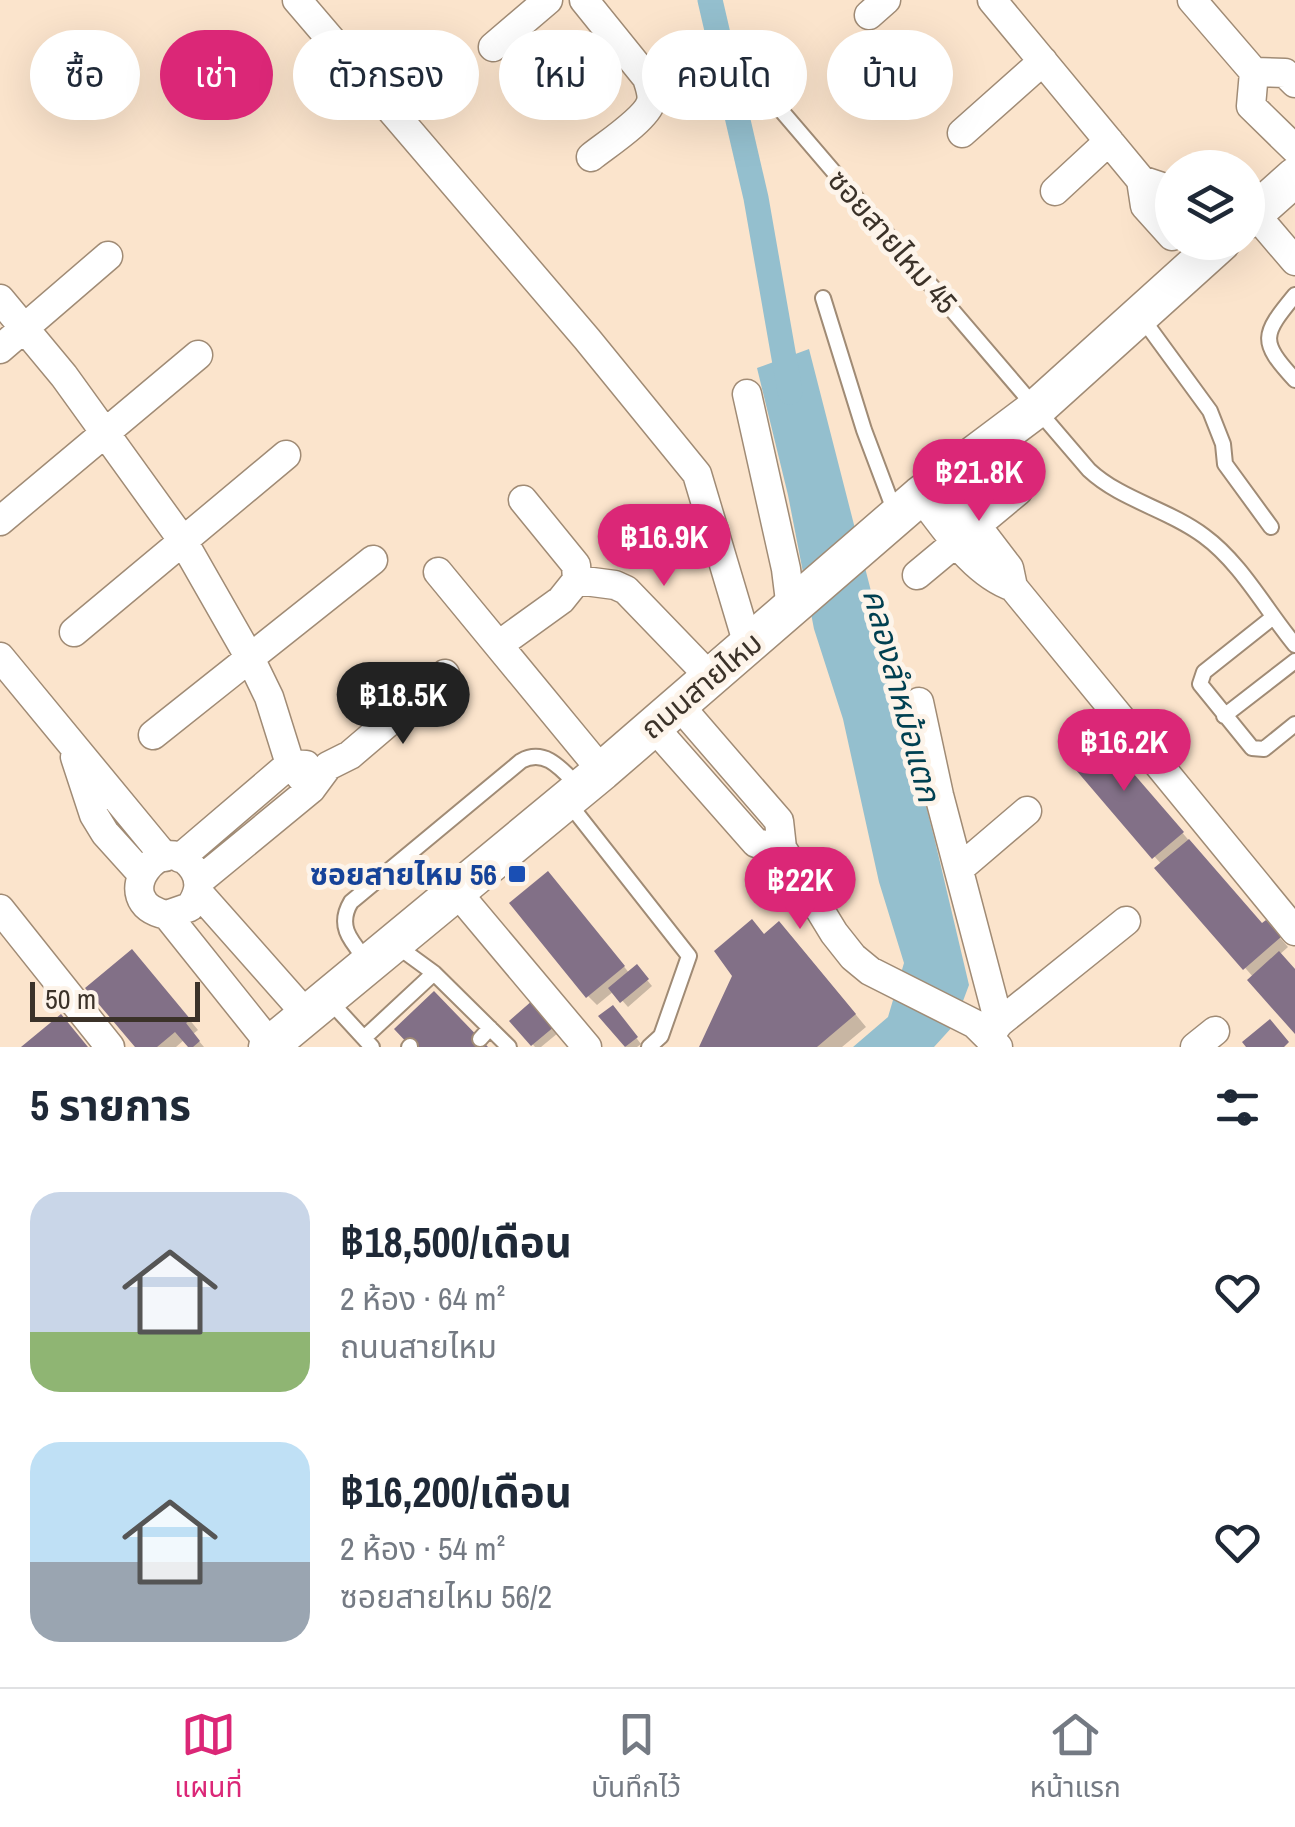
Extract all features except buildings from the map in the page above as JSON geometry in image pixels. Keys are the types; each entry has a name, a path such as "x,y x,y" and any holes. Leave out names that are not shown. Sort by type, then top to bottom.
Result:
{"main road":[{"path":"1265,204 1295,177"},
{"name":"ถนนสายไหม","path":"270,1046 583,787 907,508 1037,408 1141,317 1183,260"}],"street":[{"path":"297,0 587,338 697,474 748,645"},
{"path":"493,47 548,0"},
{"path":"584,0 646,78 651,101 644,114 592,157"},
{"path":"992,0 1141,180 1145,206 1155,214"},
{"path":"1192,0 1254,72 1251,106 1295,148"},
{"path":"962,134 1043,61"},
{"path":"1254,72 1285,73 1295,83"},
{"path":"1055,191 1109,141"},
{"path":"1141,180 1155,185"},
{"path":"1265,230 1295,261"},
{"path":"0,350 108,256"},
{"path":"0,299 106,432 183,541 269,697 290,764 320,777"},
{"path":"0,521 198,355"},
{"path":"747,394 796,605"},
{"path":"74,632 286,455"},
{"path":"917,575 1018,491"},
{"path":"500,644 560,600 577,580 576,565 522,500"},
{"path":"907,508 968,535 994,581 1014,588 1295,930"},
{"path":"153,736 373,560"},
{"path":"438,572 500,644 583,787"},
{"path":"577,580 626,590 710,677"},
{"path":"0,657 173,857 195,872 198,887 317,1006"},
{"path":"290,764 173,857 151,862 142,874 140,893 144,901 158,914 183,912 198,887 320,777 445,674"},
{"path":"918,702 959,869 990,1033"},
{"path":"665,715 756,843 782,848 834,934 870,971 990,1033"},
{"path":"70,741 94,816 142,874"},
{"path":"959,869 1028,811"},
{"path":"456,891 587,1047"},
{"path":"0,910 110,1047"},
{"path":"167,915 270,1046"},
{"path":"990,1033 1126,921"}],"lane":[{"name":"ซอยสายไหม 45","path":"790,120 1104,485 1155,506 1204,536 1224,554 1295,645"},
{"path":"1295,295 1272,323 1268,340 1272,355 1295,380"},
{"path":"824,298 864,430 907,508"},
{"path":"1141,317 1210,411 1222,444 1224,464 1272,526"},
{"path":"1272,618 1201,677 1200,684 1257,750 1295,724"},
{"path":"1224,716 1295,661"},
{"path":"509,1047 485,1033 455,1003 434,972 380,953 343,925 343,915 351,902 531,756 544,757 583,787 689,956 661,1036 649,1047"},
{"path":"317,1006 368,1043 434,972"}],"water":[{"path":"809,349 969,985 954,1025 934,1047 853,1047 888,1017 904,963 879,882 843,719 814,629 788,495 757,368"}],"waterway":[{"name":"คลองลำหม้อแตก","path":"710,0 756,198 790,392"}],"place":[{"name":"ซอยสายไหม 56","path":"517,874"}]}
